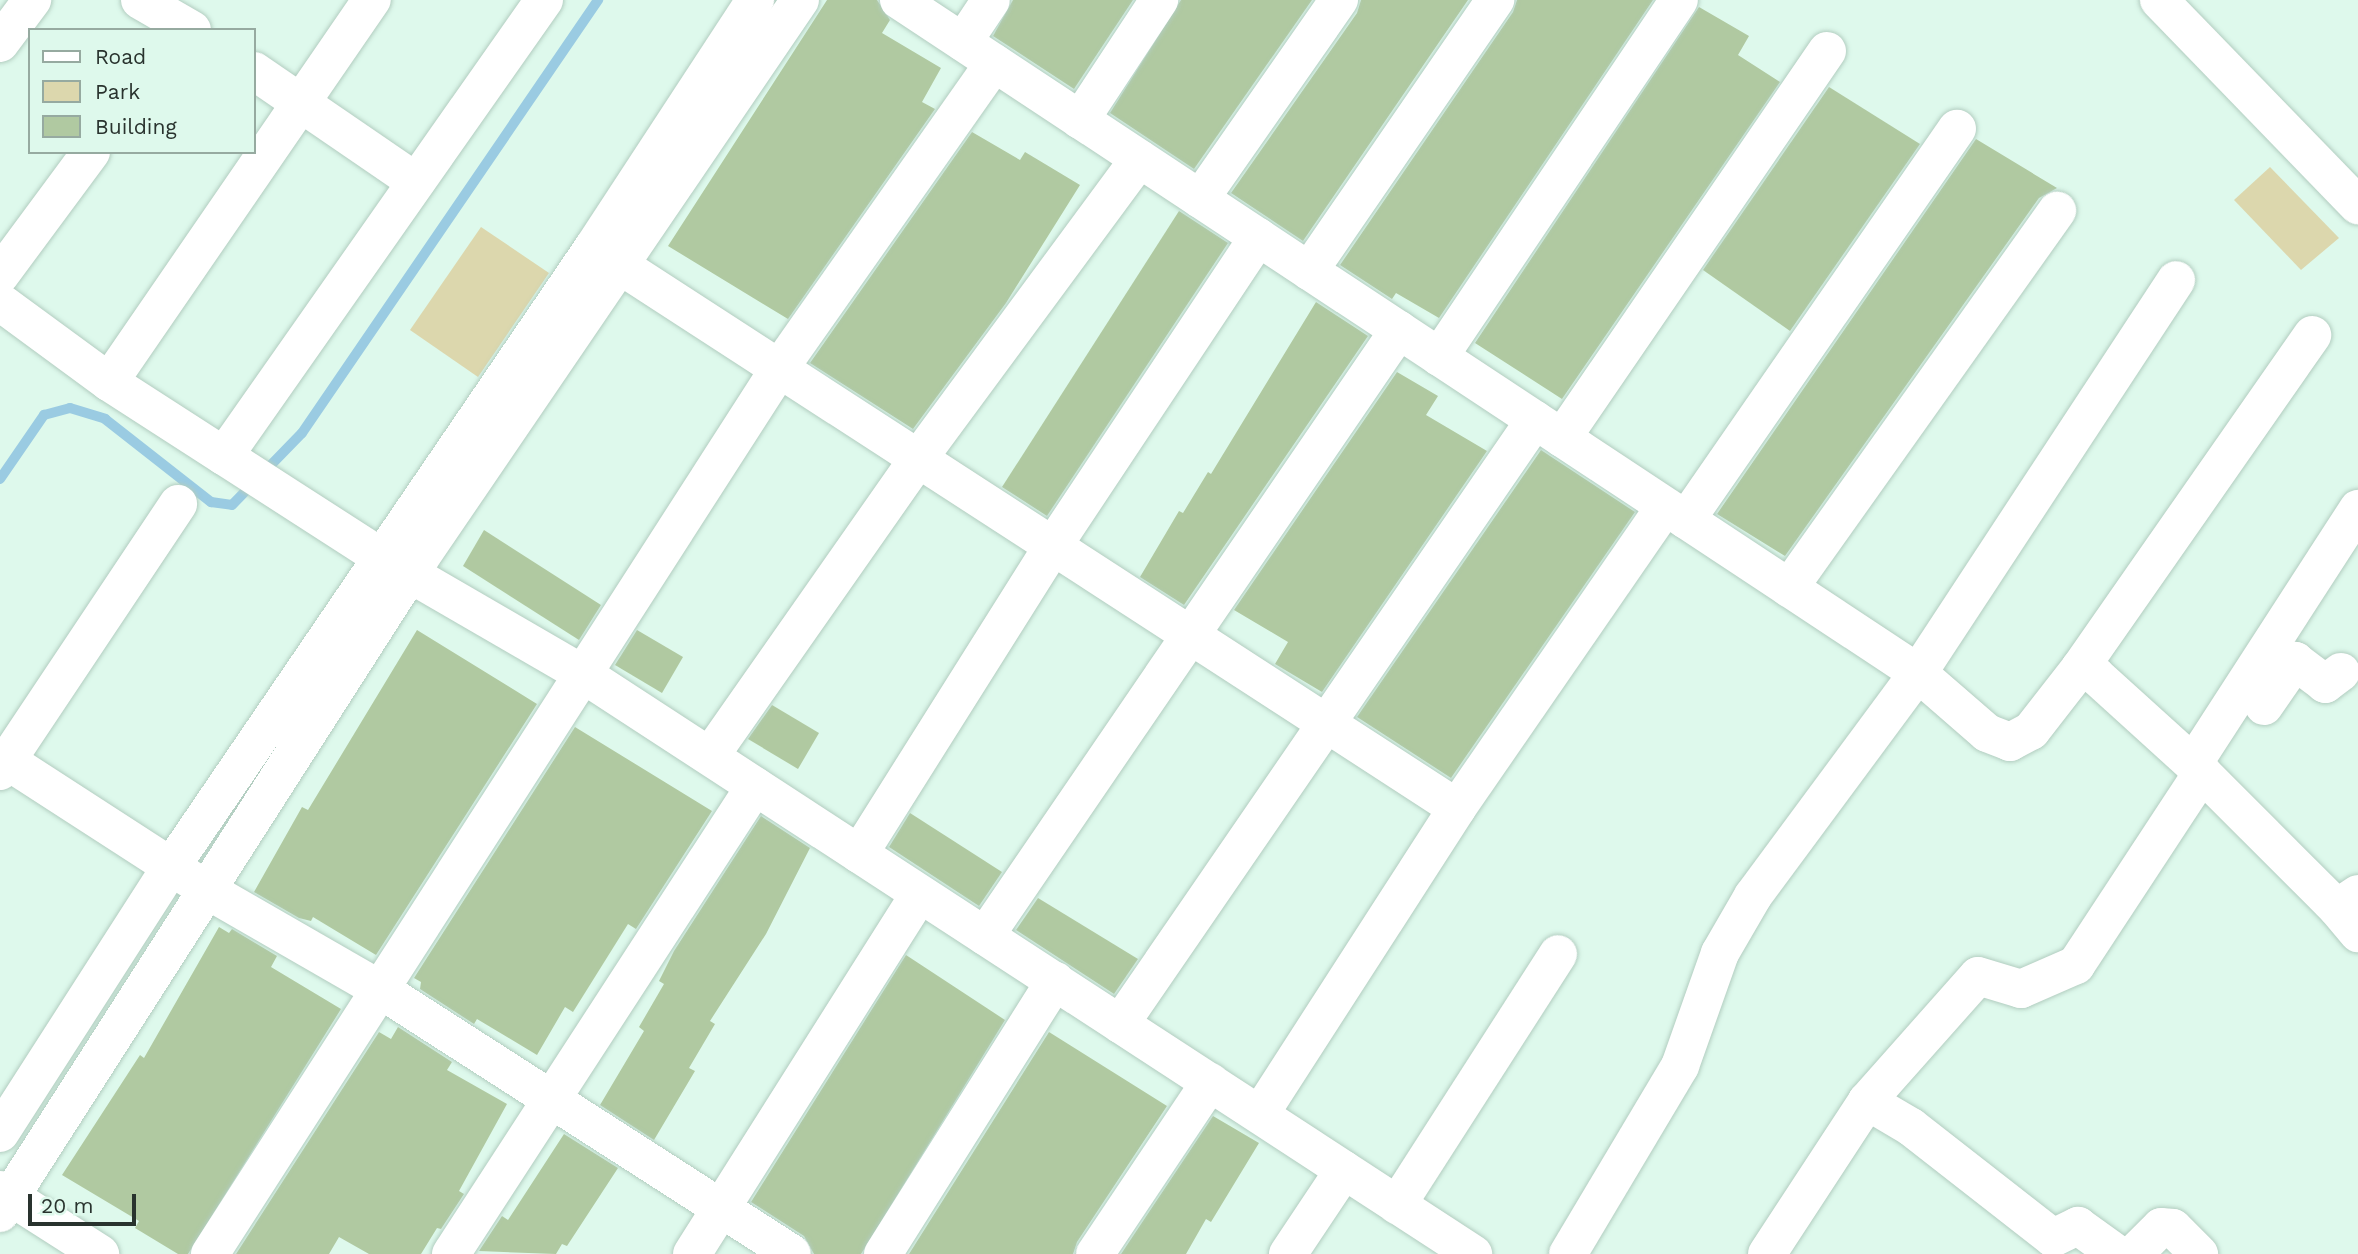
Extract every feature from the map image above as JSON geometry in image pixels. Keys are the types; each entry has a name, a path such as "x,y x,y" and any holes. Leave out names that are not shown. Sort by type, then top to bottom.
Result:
{"street":[{"path":"0,43 33,0"},
{"path":"140,0 190,21"},
{"path":"109,382 372,0"},
{"path":"230,461 416,182 544,0"},
{"path":"608,257 755,0"},
{"path":"0,1133 171,867 395,565 608,257 800,0"},
{"path":"899,0 1918,673 1987,733 2010,742 2031,732 2080,668 2312,335"},
{"path":"210,1254 586,676 979,52 991,0"},
{"path":"1080,120 1159,0"},
{"path":"1200,199 1339,0"},
{"path":"1309,271 1495,0"},
{"path":"1439,357 1679,0"},
{"path":"2159,0 2358,205"},
{"path":"1120,1024 1324,722 1549,429 1827,51"},
{"path":"256,72 416,182"},
{"path":"1259,1114 1457,807 1957,128"},
{"path":"0,275 90,154"},
{"path":"710,756 918,459 1139,159"},
{"path":"1789,588 2057,211"},
{"path":"859,854 1053,546 1258,237"},
{"path":"608,257 1457,807"},
{"path":"1568,1254 1680,1066 1720,953 1753,896 1918,673 2176,280"},
{"path":"0,302 109,382 230,461 395,565 586,676 859,854 918,896 1055,981 1472,1254"},
{"path":"985,936 1188,633 1399,330"},
{"path":"178,504 2,763 206,890 382,990 792,1254"},
{"path":"1767,1254 1867,1101 1978,976 2021,989 2076,965 2202,774 2358,509"},
{"path":"100,1254 4,1200 206,890 395,565"},
{"path":"2202,774 2293,662 2325,684 2352,672"},
{"path":"2080,668 2095,675 2351,912"},
{"path":"452,1254 755,786"},
{"path":"692,1254 918,896"},
{"path":"1397,1206 1558,954"},
{"path":"883,1254 1055,981"},
{"path":"1095,1254 1210,1082"},
{"path":"1867,1101 1911,1128 2051,1246 2078,1226 2118,1254"},
{"path":"1289,1254 1344,1170"},
{"path":"2134,1254 2161,1227 2173,1228 2199,1254"}],"green space":[{"path":"2270,167 2339,238 2301,270 2234,200"},
{"path":"481,227 549,273 478,377 410,330"}],"building":[{"path":"827,0 877,0 890,20 882,33 941,68 922,102 935,109 788,319 668,246"},
{"path":"1013,0 1133,0 1074,89 993,36"},
{"path":"1181,0 1312,0 1194,169 1110,113"},
{"path":"1361,0 1468,0 1303,241 1231,193 1357,13"},
{"path":"1517,0 1653,0 1439,318 1396,293 1392,299 1340,265 1513,12"},
{"path":"1699,7 1749,36 1738,55 1780,82 1562,399 1475,343"},
{"path":"1829,87 1920,144 1790,331 1703,270"},
{"path":"972,132 1020,160 1025,152 1080,185 1006,303 913,429 810,363"},
{"path":"1976,139 2057,188 2039,198 1785,556 1717,514"},
{"path":"1179,211 1228,243 1047,516 1002,487"},
{"path":"1316,302 1368,336 1184,605 1140,577 1179,511 1183,513 1208,472 1211,474"},
{"path":"1397,372 1438,396 1426,415 1487,451 1322,692 1275,664 1288,642 1234,610"},
{"path":"1541,450 1635,512 1451,778 1357,717"},
{"path":"484,530 601,605 579,640 463,566"},
{"path":"417,630 537,704 376,955 313,917 311,921 299,918 254,892 302,807 308,810"},
{"path":"637,630 683,657 662,693 615,665"},
{"path":"772,705 819,733 798,769 748,739"},
{"path":"575,727 712,811 636,929 628,924 573,1012 565,1007 537,1055 477,1019 474,1024 420,989 421,982 414,978"},
{"path":"910,813 1002,872 979,906 889,847"},
{"path":"761,816 810,848 766,934 710,1021 715,1024 689,1068 695,1071 654,1140 600,1105 644,1031 639,1027 664,984 659,981 674,951"},
{"path":"1038,898 1138,959 1114,994 1016,930"},
{"path":"219,927 229,933 232,929 277,956 271,967 341,1009 188,1254 178,1254 135,1228 139,1221 62,1175 140,1055 144,1058"},
{"path":"906,955 1005,1020 861,1254 814,1254 804,1236 751,1202"},
{"path":"398,1027 452,1062 447,1070 507,1104 459,1191 464,1194 441,1229 437,1228 421,1254 369,1254 339,1237 329,1254 236,1254 379,1032 391,1039"},
{"path":"1049,1032 1167,1106 1077,1242 1073,1254 909,1254"},
{"path":"1213,1116 1259,1143 1211,1222 1206,1219 1186,1254 1121,1254"},
{"path":"564,1134 618,1168 567,1246 562,1244 556,1254 479,1251 502,1216 508,1220"}],"waterway":[{"path":"0,479 44,415 70,408 105,419 211,502 232,505 302,433 598,0"}]}
